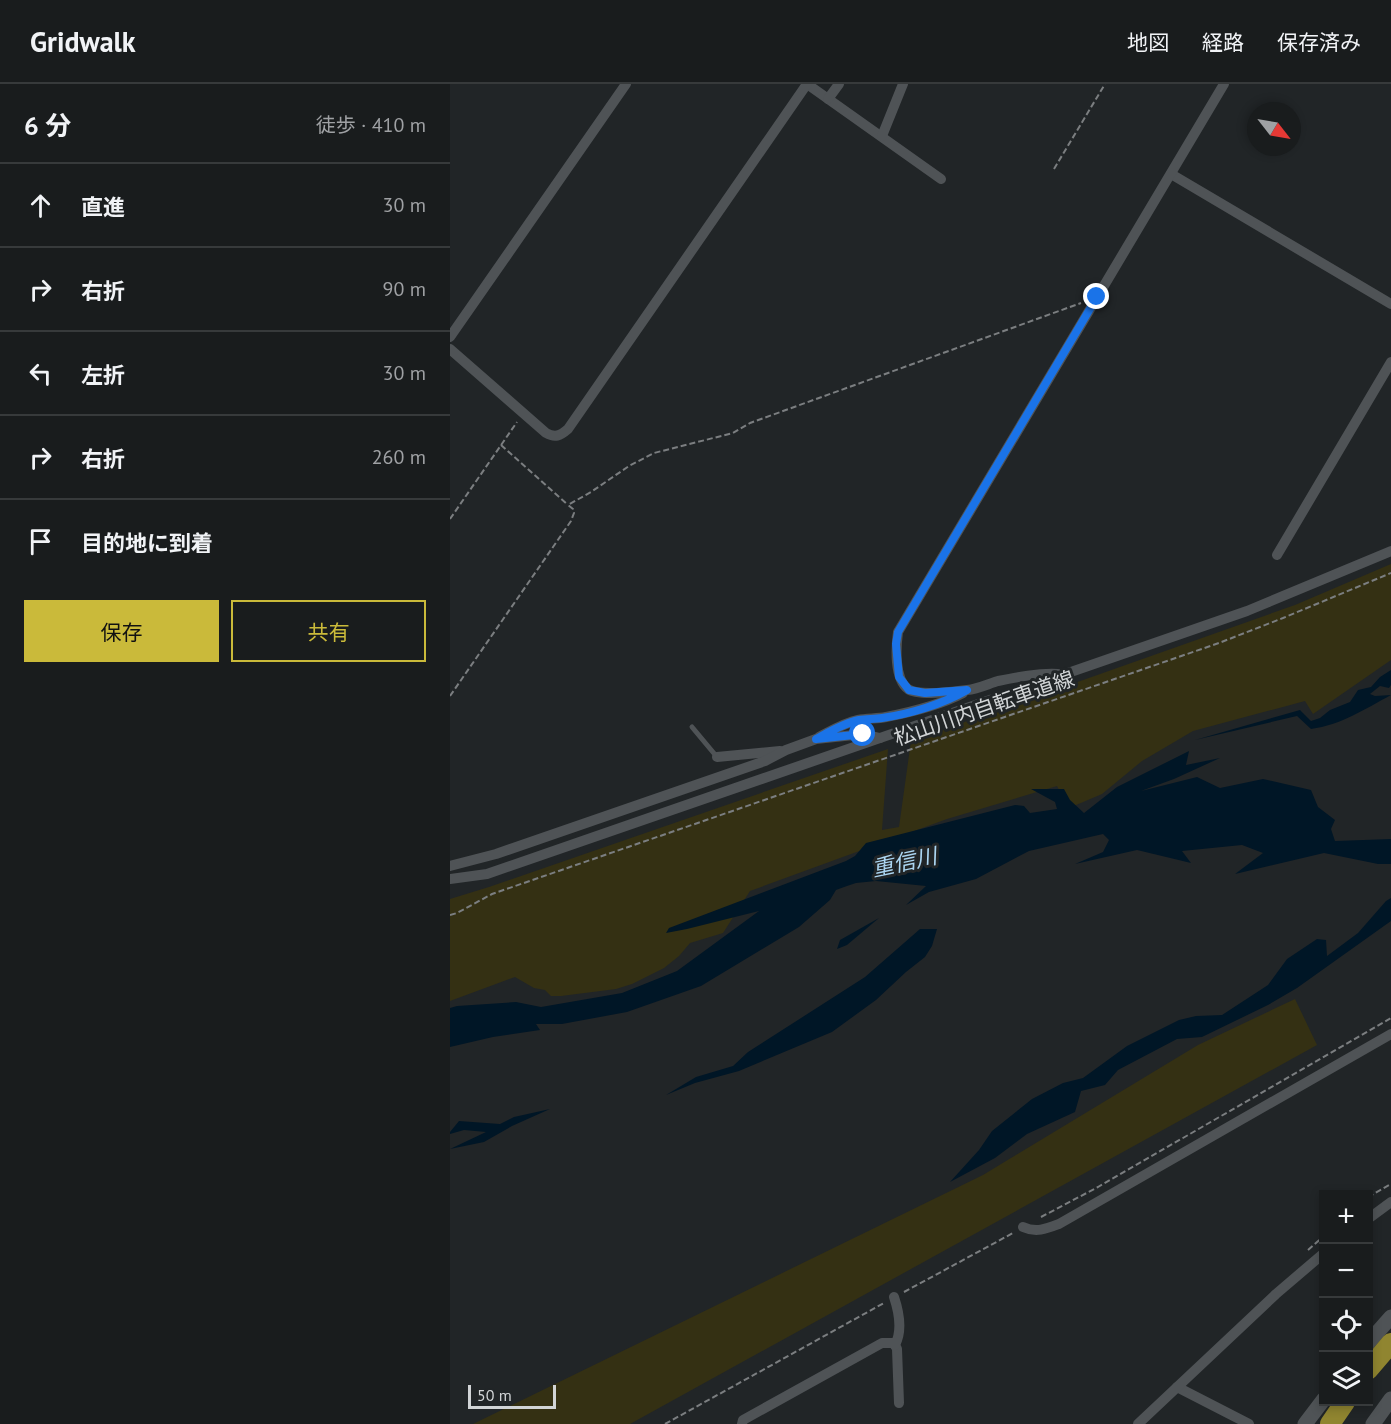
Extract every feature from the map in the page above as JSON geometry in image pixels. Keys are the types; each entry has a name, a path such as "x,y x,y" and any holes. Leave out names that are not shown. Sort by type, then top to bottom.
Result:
{"highway":[{"path":"1373,1364 1391,1343"},
{"path":"1330,1424 1342,1406"}],"main road":[{"path":"1373,1337 1391,1317"},
{"path":"1373,1424 1391,1400"},
{"path":"1305,1424 1319,1405"}],"street":[{"path":"450,337 626,84"},
{"path":"450,350 546,433 553,437 562,435 807,84 941,178"},
{"path":"828,99 839,84"},
{"path":"882,136 903,84"},
{"path":"1065,674 1042,674 999,681 967,690 925,693 909,690 899,677 896,644 898,632 1224,84"},
{"path":"1171,174 1391,304"},
{"path":"1277,555 1391,362"},
{"path":"450,885 1247,611 1391,550"},
{"path":"450,866 507,850 765,761 858,720 884,718 908,712 952,699 967,690"},
{"path":"816,739 863,734 880,738"},
{"path":"717,757 786,750"},
{"path":"450,879 487,874"},
{"path":"1023,1227 1038,1231 1071,1218 1391,1034"},
{"path":"1373,1215 1391,1202"},
{"path":"1138,1424 1319,1256"},
{"path":"894,1297 899,1310 899,1332 895,1345 899,1403"},
{"path":"742,1424 743,1420 882,1343 891,1342 895,1345"},
{"path":"1177,1387 1249,1424"}],"lane":[{"path":"692,727 717,757"}],"path":[{"path":"1054,169 1105,84"},
{"path":"568,505 629,466 654,453 733,433 750,423 1097,297"},
{"path":"450,519 523,414"},
{"path":"450,696 571,521 574,513 573,509 501,445"},
{"name":"松山川内自転車道線","path":"450,915 492,894 1252,631 1391,573"},
{"path":"1373,1194 1391,1184"}],"shaded area":[{"path":"1391,564 1391,660 1313,714 1305,701 1193,731 1142,761 1102,794 1069,808 1057,786 947,819 750,891 723,933 690,943 664,968 632,984 616,989 551,996 545,990 534,988 515,977 450,1001 450,899 888,749 882,830 899,827 911,741 1295,605"},
{"path":"1295,999 1317,1045 630,1424 473,1424 983,1175 1198,1045"}],"water":[{"path":"1391,670 1389,688 1380,686 1370,694 1391,695 1353,716 1332,724 1311,729 1297,716 1195,740 1300,710 1311,721 1320,718 1330,710 1350,702 1358,690 1371,687"},
{"name":"重信川","path":"1189,751 1186,765 1220,758 1141,791 1197,777 1220,788 1263,779 1311,790 1318,807 1335,820 1331,829 1335,841 1391,839 1391,864 1378,864 1324,853 1235,874 1263,853 1242,845 1182,851 1191,863 1137,850 1075,864 1103,852 1109,840 1103,834 1029,851 976,879 929,892 906,905 926,886 876,881 856,883 836,890 830,900 799,927 701,986 627,1012 562,1024 536,1024 540,1030 493,1037 450,1047 450,1008 516,1002 541,1007 622,993 677,971 759,911 666,933 669,928 846,861 855,856 866,843 1015,805 1024,806 1030,813 1057,809 1055,802 1031,789 1064,789 1070,800 1084,813 1117,787"},
{"path":"1391,898 1391,921 1297,988 1268,1005 1202,1037 1177,1039 1118,1070 1105,1085 1081,1091 1075,1112 1027,1134 995,1158 950,1182 979,1150 992,1131 1032,1099 1063,1083 1083,1078 1127,1046 1179,1020 1196,1016 1222,1015 1268,985 1287,959 1317,939 1326,940 1327,956 1358,933"},
{"path":"879,918 847,945 837,949 840,940"},
{"path":"920,929 937,929 932,946 925,957 876,1000 832,1032 739,1071 695,1083 666,1095 696,1077 733,1066 748,1052 865,977"},
{"path":"550,1109 484,1142 450,1149 486,1132 464,1130 450,1134 459,1121 500,1124 514,1117"}],"route":[{"path":"863,734 816,739 858,720 884,718 908,712 952,699 967,690 915,693 903,685 899,677 896,644 898,632 1097,297"}]}
